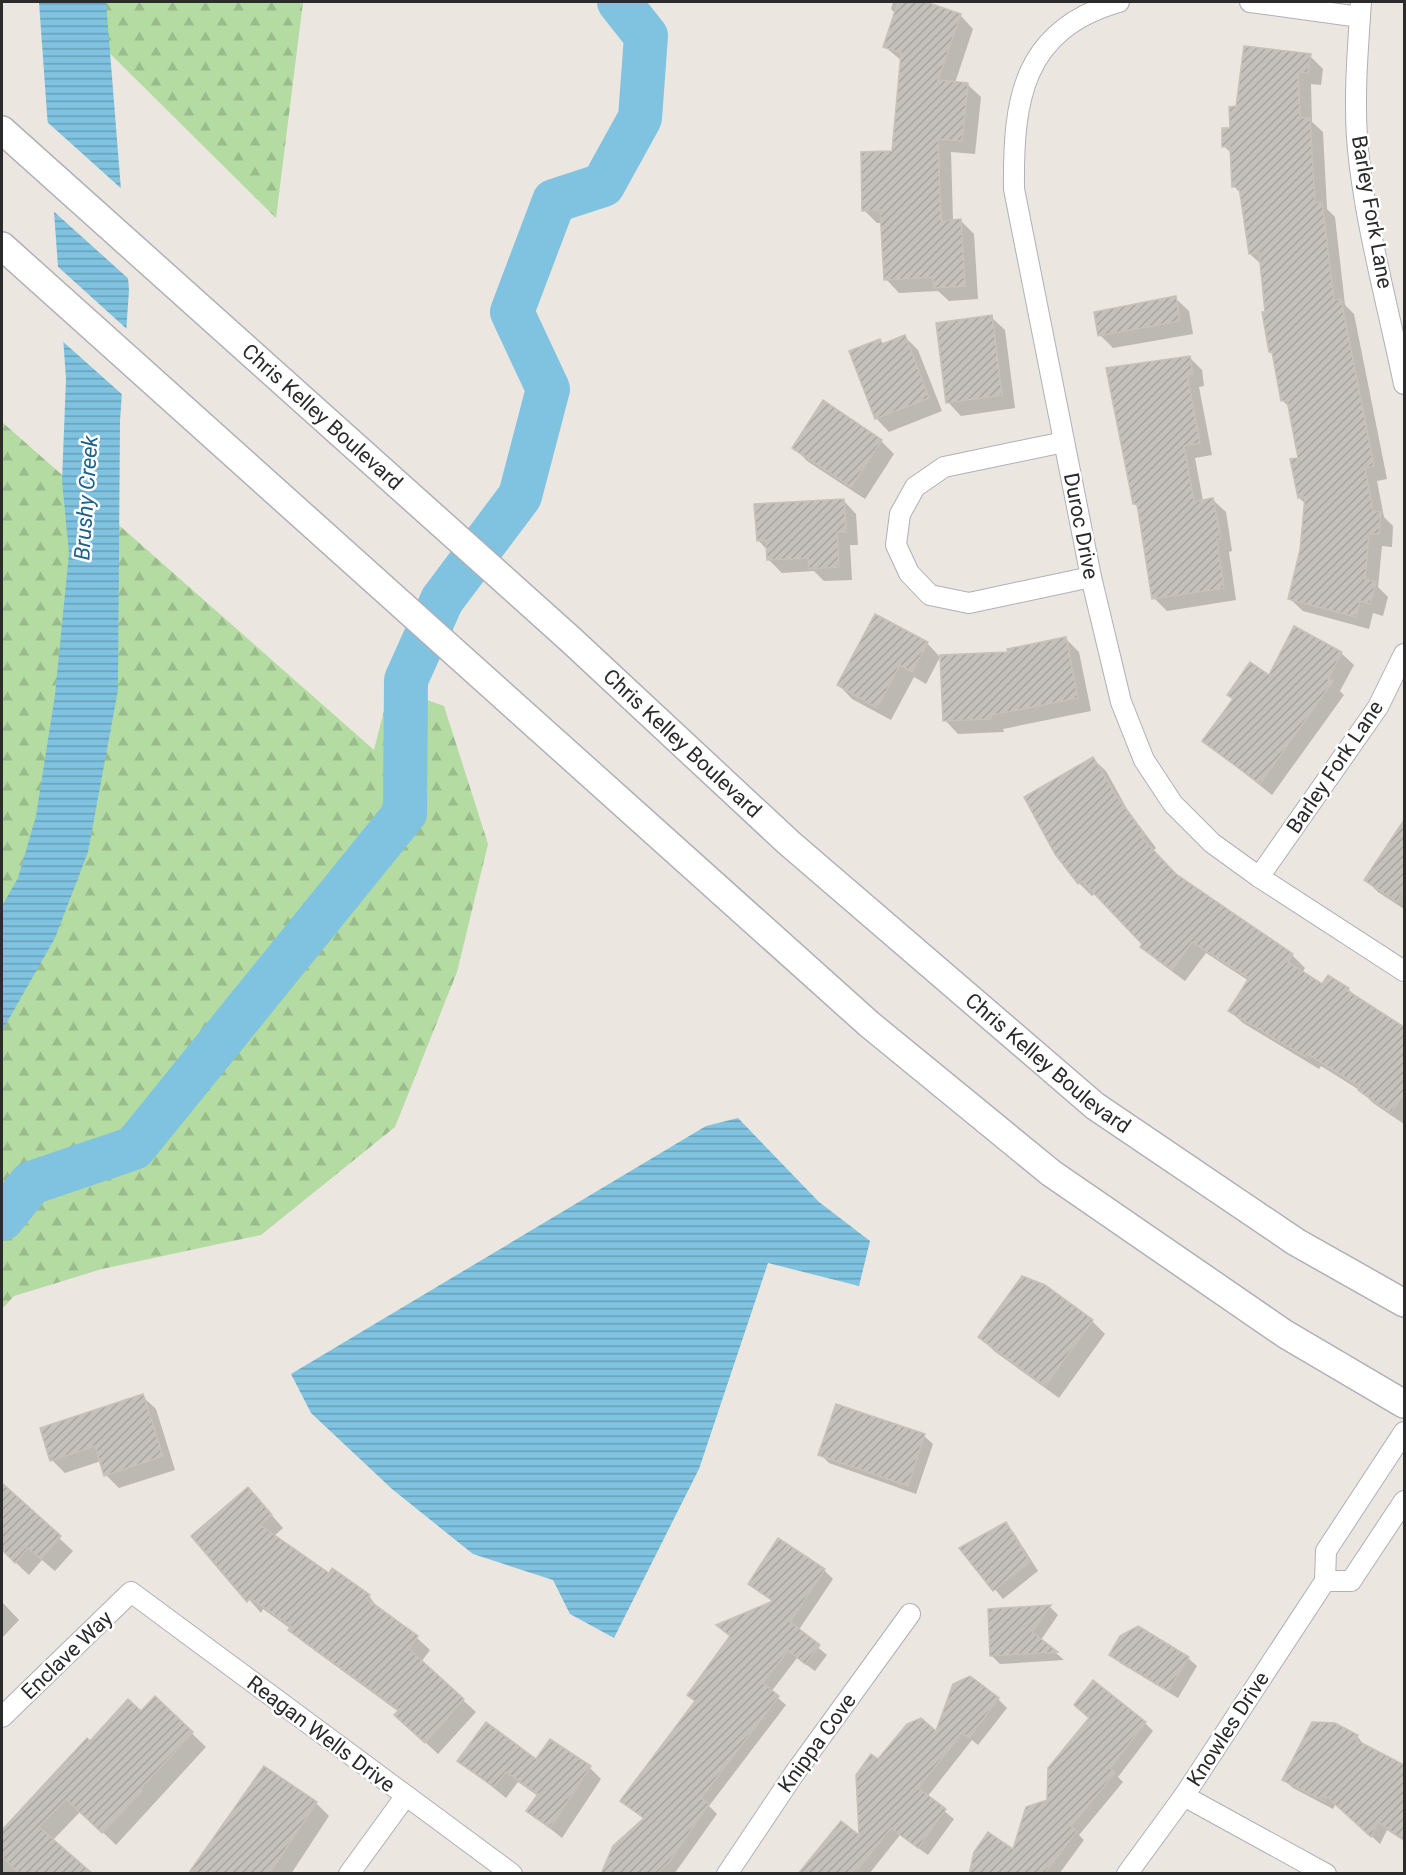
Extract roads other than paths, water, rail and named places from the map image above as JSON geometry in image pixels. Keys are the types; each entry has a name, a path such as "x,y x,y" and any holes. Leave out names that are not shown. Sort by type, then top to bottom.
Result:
{"main road":[{"name":"Chris Kelley Boulevard","path":"2,130 570,639 788,842 1095,1106 1296,1242 1404,1303"},
{"path":"2,246 573,761 869,1024 1051,1173 1285,1334 1404,1404"}],"street":[{"name":"Duroc Drive","path":"1119,2 1100,7 1064,26 1038,53 1022,91 1013,139 1014,189 1091,577 1121,702 1144,760 1173,804 1212,843 1259,878 1404,971"},
{"path":"1250,2 1360,9"},
{"name":"Barley Fork Lane","path":"1360,9 1356,86 1357,139 1364,191 1404,384"},
{"path":"1064,442 944,467 915,487 900,514 896,545 909,573 930,595 969,603 1091,577"},
{"name":"Barley Fork Lane","path":"1259,878 1378,707 1404,654"},
{"path":"1404,1432 1326,1551 1325,1581 1351,1581 1404,1501"},
{"name":"Knowles Drive","path":"1127,1874 1184,1796 1325,1581"},
{"name":"Enclave Way","path":"2,1717 131,1592"},
{"name":"Reagan Wells Drive","path":"131,1592 512,1874"},
{"name":"Knippa Cove","path":"727,1874 794,1774 910,1614"},
{"path":"1184,1796 1326,1874"},
{"path":"349,1874 405,1797"}],"water":[{"name":"Brushy Creek","path":"39,2 106,2 129,290 120,421 118,690 88,852 55,938 2,1031 2,906 18,878 36,816 55,695 69,553 62,481 66,379"},
{"path":"738,1118 819,1202 870,1241 859,1286 768,1263 699,1469 614,1638 570,1614 553,1580 473,1554 392,1489 311,1413 291,1374 706,1126"}],"waterway":[{"path":"2,1219 31,1183 134,1148 405,813 406,680 442,600 520,496 548,389 512,312 554,201 603,185 640,118 646,36 619,2"}]}
